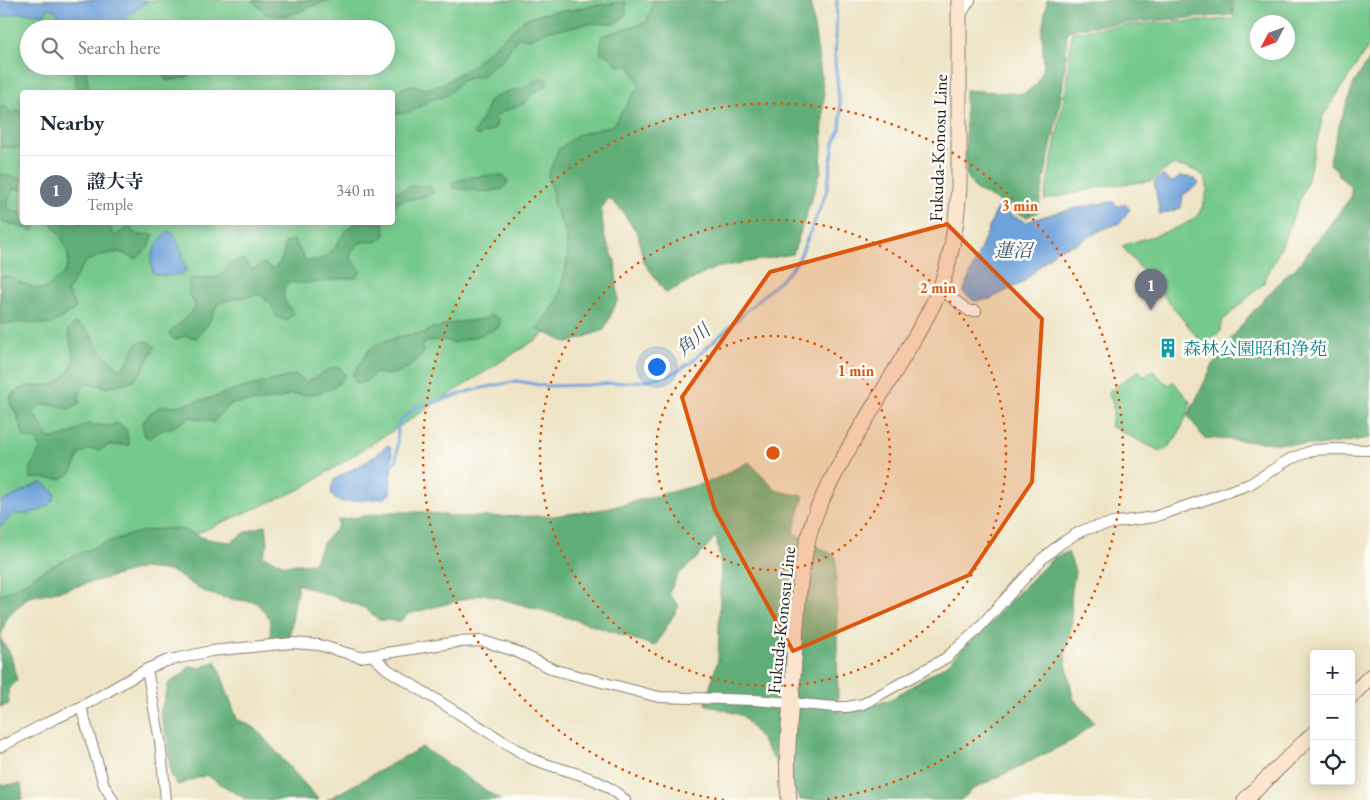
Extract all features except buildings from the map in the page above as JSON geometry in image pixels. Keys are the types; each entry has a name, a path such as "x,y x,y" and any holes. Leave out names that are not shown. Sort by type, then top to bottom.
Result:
{"main road":[{"name":"Fukuda-Konosu Line","path":"789,800 786,771 798,608 808,537 832,480 926,318 940,289 951,244 959,187 959,0"},
{"path":"1352,695 1370,677"},
{"path":"1245,800 1310,736"}],"street":[{"path":"959,17 970,0"},
{"path":"940,289 969,311 976,312"},
{"path":"0,747 81,708 147,669 190,654 292,643 319,645 350,656 373,656 456,642 483,641 515,651 555,670 659,697 835,707 863,704 946,658 973,634 1042,559 1060,544 1086,529 1154,517 1201,501 1250,484 1290,460 1314,450 1370,450"},
{"path":"373,656 394,674 530,758 601,782 625,800"},
{"path":"147,669 160,741 166,800"},
{"path":"81,708 104,784 113,800"}],"highlighted area":[{"path":"947,224 1042,319 1032,482 969,575 793,651 715,510 682,397 770,272"}],"green space":[{"path":"0,0 665,0 662,87 595,176 557,326 301,489 179,541 0,599"},
{"path":"252,0 330,0 287,16 266,14"},
{"path":"654,0 810,0 824,94 821,171 793,254 715,268 666,293 643,261 638,234 621,210 609,198 601,209 604,235 615,261 618,299 604,330 568,343 536,329 558,301 568,257 566,234 553,204 553,194 548,175 558,150 577,135 613,125 640,85 629,65 619,66 610,57 600,52 602,36 647,22"},
{"path":"1047,0 1231,0 1233,15 1121,23 1078,28 1067,32 1064,77 1038,212 1027,217 1014,212 975,189 966,174 965,90 1023,94 1037,84 1044,67 1042,33"},
{"path":"1233,0 1370,0 1370,44 1323,116 1307,182 1282,245 1263,284 1222,321 1221,331 1204,345 1122,246 1176,228 1192,220 1202,206 1207,189 1204,177 1200,173 1172,165 1151,181 1105,186 1044,200 1066,87 1072,32 1124,25 1234,19"},
{"path":"626,2 626,15 616,23 585,24 550,30 529,39 518,37 502,61 494,65 483,75 463,80 446,96 430,100 411,112 395,115 395,94 405,87 414,85 427,89 442,84 471,67 524,20 540,14"},
{"path":"1370,58 1370,438 1319,446 1204,438 1188,416 1216,358 1250,315 1287,274 1295,269 1351,197 1351,187 1340,177 1336,169 1329,164 1339,126 1354,83"},
{"path":"74,75 87,75 89,89 93,90 77,90"},
{"path":"163,75 190,75 187,77 167,81"},
{"path":"539,78 547,79 548,85 530,95 525,103 504,111 495,117 497,123 494,129 479,136 474,134 489,101 503,93 524,88"},
{"path":"0,107 6,107 12,114 19,110 20,147 0,147"},
{"path":"0,174 20,179 20,190 14,188 8,206 14,212 20,212 20,225 36,225 34,231 0,221"},
{"path":"504,176 508,181 503,189 485,192 454,188 451,183 471,177"},
{"path":"414,185 430,186 435,191 419,198 402,200 395,206 395,192"},
{"path":"53,225 109,226 115,236 129,227 136,235 154,234 148,248 136,259 119,252 101,255 85,262 67,292 76,308 50,325 26,322 0,324 0,277 9,276 19,282 43,290 64,273 67,267 68,253 59,233"},
{"path":"353,225 384,225 385,235 377,242 363,242 357,245 350,257 361,271 356,278 305,283 288,282 285,286 284,299 294,313 287,321 277,317 271,304 259,294 224,301 217,305 208,324 196,338 185,336 174,340 169,333 196,306 189,294 189,280 218,277 226,270 230,263 243,259 251,269 257,268 263,263 272,269 279,264 282,258 285,243 294,240 305,260 316,260 331,253"},
{"path":"491,315 500,319 499,327 481,335 453,343 445,340 427,341 422,347 423,352 421,356 405,369 392,374 375,373 364,382 355,382 353,374 369,350 375,345 406,335 425,333 432,328 483,319"},
{"path":"75,323 85,328 102,353 120,370 128,361 137,343 148,341 155,347 141,372 134,380 107,388 86,383 79,394 79,404 69,409 41,404 33,413 49,438 61,437 74,432 86,424 110,426 117,423 126,429 129,445 109,445 100,450 88,449 79,455 70,474 61,479 30,478 32,465 39,451 39,445 38,441 24,437 16,413 10,404 11,395 29,386 54,385 63,378 70,370 74,361 68,330"},
{"path":"339,367 346,376 334,387 322,392 306,395 290,394 279,399 230,404 214,422 190,417 173,427 162,430 150,438 145,436 142,424 150,413 160,406 176,406 296,375 306,382 329,369"},
{"path":"1139,370 1145,377 1153,370 1169,385 1173,381 1191,403 1177,436 1162,452 1110,426 1113,409 1112,401 1107,393"},
{"path":"749,462 778,491 804,496 793,533 836,556 838,712 868,708 891,699 949,663 986,628 1054,557 1068,552 1075,571 1071,598 1072,622 1065,657 1073,698 1094,722 1075,739 972,790 961,800 800,800 760,738 743,716 705,704 718,660 721,566 716,536 698,557 677,576 669,594 679,606 655,646 573,619 484,594 408,614 401,621 379,620 365,608 298,584 289,640 271,641 270,619 256,602 230,599 206,593 171,571 143,568 67,589 29,597 7,617 0,638 0,594 13,589 64,560 133,534 151,530 183,530 211,540 231,542 246,532 266,525 268,543 263,556 285,565 314,563 323,543 337,528 338,520 391,512 423,512 460,517 553,516 605,509 709,482"},
{"path":"0,638 11,655 17,681 8,690 9,704 0,707"},
{"path":"216,661 237,719 255,728 319,800 247,800 206,775 178,785 171,776 167,738 160,714 169,683 190,666 201,668"},
{"path":"422,747 500,800 327,800"},
{"path":"21,784 23,800 0,800 0,785"}],"water":[{"path":"0,0 148,0 124,20 58,20 58,14 54,9 47,8 45,14 19,13 0,18"},
{"path":"1163,175 1173,182 1181,176 1189,177 1199,184 1183,195 1181,208 1160,215 1154,181"},
{"name":"蓮沼","path":"1114,202 1118,206 1125,204 1130,209 1120,223 1101,230 1076,244 1058,249 1022,283 990,299 974,301 963,292 998,206 1026,222 1058,212"},
{"path":"168,231 174,234 182,252 186,271 166,276 154,274 151,262 152,257 156,246"},
{"path":"388,445 391,448 392,454 390,494 385,498 342,502 332,496 331,490 334,480 368,461"},
{"path":"42,482 54,492 55,496 52,501 38,511 14,514 0,527 0,502"}],"waterway":[{"name":"角川","path":"388,467 396,461 398,423 417,406 427,405 473,390 517,381 545,386 587,385 643,381 672,374 690,363 786,275 798,261 827,190 834,143 840,129 841,115 835,62 837,0"}],"place":[{"name":"證大寺","path":"1151,310"},
{"name":"森林公園昭和浄苑","path":"1168,348"}]}
